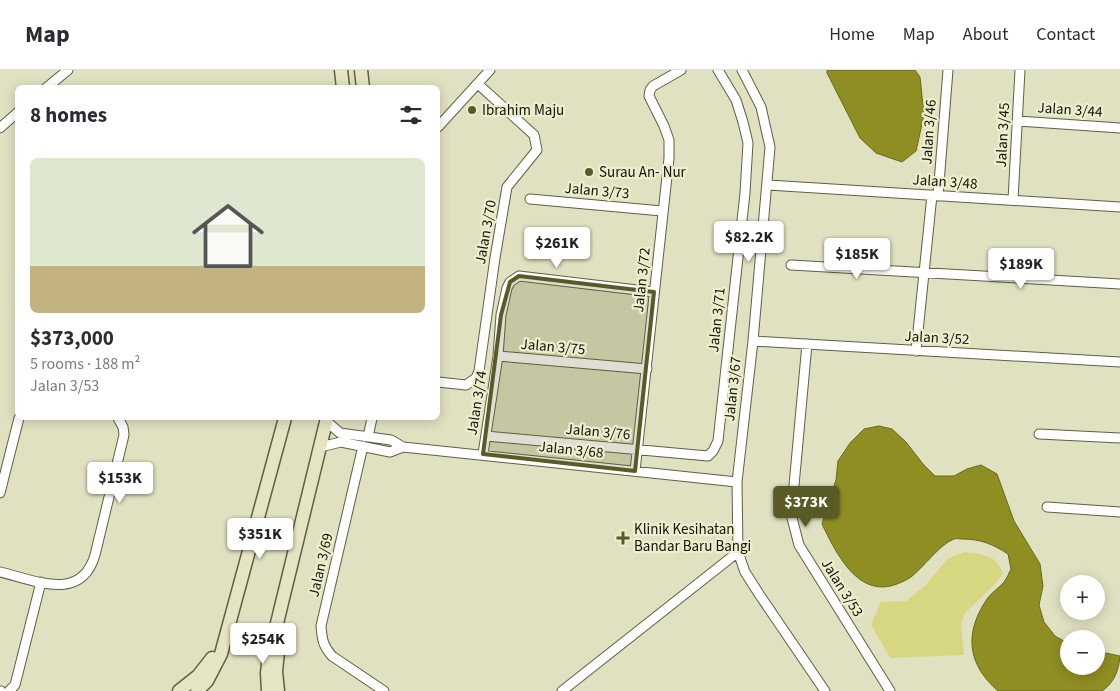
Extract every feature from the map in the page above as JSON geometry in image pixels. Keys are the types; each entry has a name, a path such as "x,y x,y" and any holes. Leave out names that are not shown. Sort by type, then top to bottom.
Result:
{"main road":[{"path":"341,70 343,85"},
{"path":"360,70 362,85"},
{"path":"196,691 207,681 221,654 237,589 284,420"},
{"path":"268,691 267,673 275,632 326,420"},
{"path":"179,691 198,676 210,661 228,629"},
{"path":"275,632 278,650 276,671 278,691"}],"street":[{"path":"50,85 68,70"},
{"path":"440,125 490,70"},
{"name":"Jalan 3/72","path":"635,471 639,450 662,211 669,158 669,140 649,96 650,90 654,86 681,70"},
{"name":"Jalan 3/71","path":"708,456 718,441 745,193 748,143 744,122 736,100 718,70"},
{"name":"Jalan 3/67","path":"742,70 761,107 770,147 753,341 737,482 738,552 745,572 754,587 825,691"},
{"name":"Jalan 3/46","path":"916,350 948,70"},
{"name":"Jalan 3/45","path":"1013,200 1020,70"},
{"name":"Jalan 3/70","path":"440,382 466,385 476,378 479,371 507,187 537,150 534,135 478,84"},
{"path":"0,128 15,115"},
{"name":"Jalan 3/44","path":"1018,120 1120,128"},
{"name":"Jalan 3/48","path":"768,185 1120,207"},
{"name":"Jalan 3/73","path":"530,199 662,211"},
{"path":"791,265 1120,284"},
{"name":"Jalan 3/75","path":"647,369 498,356 501,315 507,288 510,282 519,276 654,292"},
{"name":"Jalan 3/52","path":"753,341 1120,362"},
{"name":"Jalan 3/53","path":"807,344 792,507 794,528 799,545 890,691"},
{"name":"Jalan 3/74","path":"483,454 498,356"},
{"path":"0,493 18,420"},
{"path":"0,572 63,586 76,582 87,573 95,555 124,435 123,426 119,420"},
{"name":"Jalan 3/68","path":"327,420 340,433 391,440 403,446 737,482"},
{"path":"368,437 372,420"},
{"path":"1039,434 1120,438"},
{"name":"Jalan 3/76","path":"486,436 708,456"},
{"name":"Jalan 3/68","path":"320,447 341,442 390,452 403,446"},
{"name":"Jalan 3/69","path":"363,446 321,626 322,641 325,649 332,656 384,691"},
{"path":"1047,507 1120,512"},
{"path":"562,691 738,552"},
{"path":"9,691 15,685 41,582"}],"highlighted area":[{"path":"519,276 654,292 635,471 483,454 501,315 510,282"}],"shaded area":[{"path":"827,70 915,70 920,77 924,115 916,151 902,162 876,153 860,138"},
{"path":"879,426 892,429 906,442 935,476 954,476 967,469 981,465 997,474 1014,521 1040,564 1043,586 1039,605 1044,622 1055,636 1060,639 1060,675 1105,675 1105,653 1120,656 1115,676 1106,688 1102,691 998,691 988,681 975,659 972,648 972,636 975,624 987,599 1004,582 1011,569 1008,554 997,547 981,541 954,539 937,551 909,578 897,584 883,587 871,585 860,579 850,570 834,548 822,524 836,480 838,461 850,443 864,429"},
{"path":"964,552 992,558 1000,566 1003,573 996,583 964,614 961,624 964,655 890,658 871,624 881,602 906,601 926,585 947,559"}],"place":[{"name":"Ibrahim Maju","path":"472,110"},
{"name":"Surau An- Nur","path":"589,172"},
{"name":"Klinik Kesihatan Bandar Baru Bangi","path":"623,538"}]}
